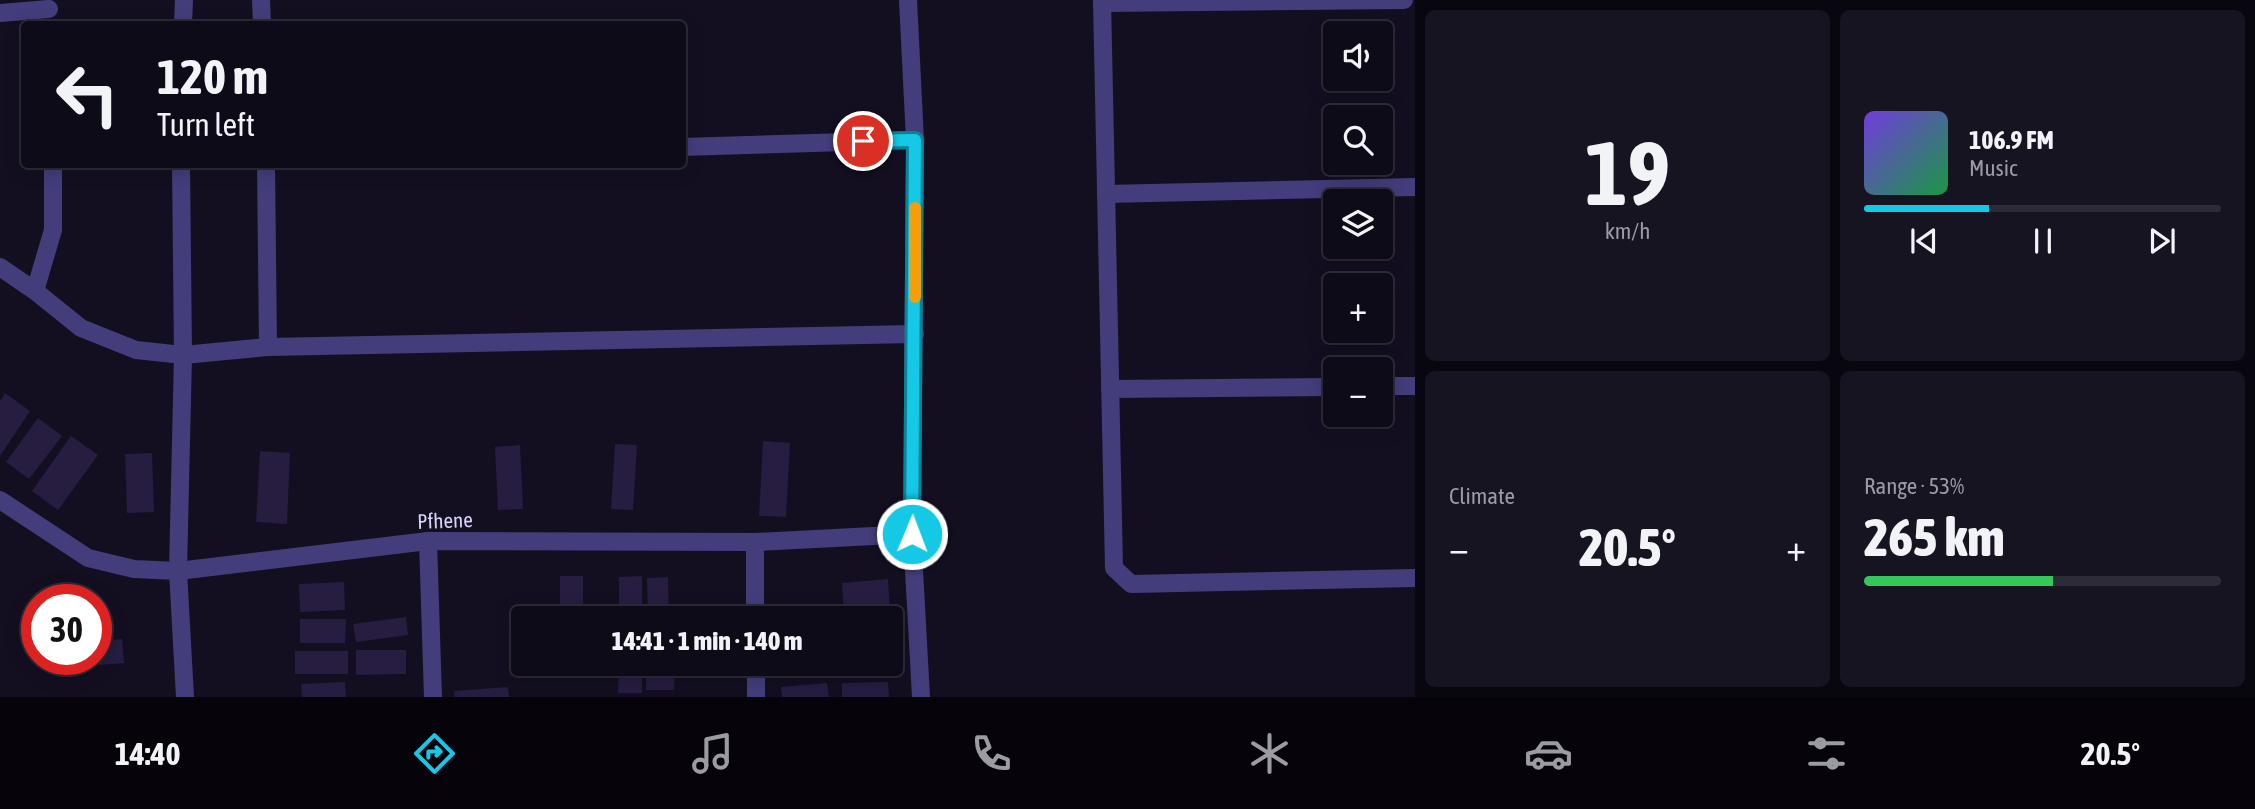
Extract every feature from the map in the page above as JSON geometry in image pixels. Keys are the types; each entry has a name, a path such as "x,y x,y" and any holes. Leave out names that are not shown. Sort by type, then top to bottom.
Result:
{"street":[{"path":"183,21 184,0"},
{"path":"261,0 262,21"},
{"path":"908,0 915,140 912,534 921,697"},
{"path":"1404,0 1102,2 1114,568 1131,584 1415,578"},
{"path":"0,13 49,11"},
{"path":"686,147 915,140"},
{"path":"36,290 53,230 53,168"},
{"path":"181,168 183,355 178,571 185,697"},
{"path":"266,168 268,347"},
{"path":"1106,194 1415,187"},
{"path":"0,267 36,290 82,328 136,350 183,355 268,347 915,334"},
{"path":"1393,386 1415,386"},
{"path":"1110,389 1323,387"},
{"name":"Pfhene","path":"0,500 88,558 134,569 178,571 428,541 755,542 912,534"},
{"path":"428,541 433,697"},
{"path":"755,542 755,606"},
{"path":"755,676 756,697"}],"building":[{"path":"5,393 30,411 0,456 0,401"},
{"path":"38,418 62,436 29,479 6,462"},
{"path":"71,436 98,455 58,510 32,491"},
{"path":"763,441 790,443 786,517 759,516"},
{"path":"615,444 637,445 633,510 611,509"},
{"path":"520,445 523,509 498,510 495,447"},
{"path":"260,451 290,453 287,524 256,522"},
{"path":"152,453 154,512 127,513 125,454"},
{"path":"560,576 583,576 583,606 560,606"},
{"path":"642,576 642,606 619,606 619,577"},
{"path":"668,577 669,606 648,606 647,578"},
{"path":"888,579 890,606 843,606 842,583"},
{"path":"344,582 345,610 300,612 299,584"},
{"path":"406,617 408,635 356,642 353,624"},
{"path":"300,619 346,619 345,643 300,643"},
{"path":"122,639 124,663 112,664 112,640"},
{"path":"356,650 406,650 406,674 356,675"},
{"path":"295,651 348,651 348,674 295,674"},
{"path":"619,676 642,676 642,693 618,693"},
{"path":"647,676 675,676 674,690 646,690"},
{"path":"345,682 346,697 302,697 301,684"},
{"path":"888,682 889,697 842,697 842,683"},
{"path":"827,683 829,697 782,697 781,687"},
{"path":"508,687 509,697 455,697 454,691"}],"slow traffic":[{"path":"915,208 915,297"}],"route":[{"path":"863,141 915,140 912,534"}]}
